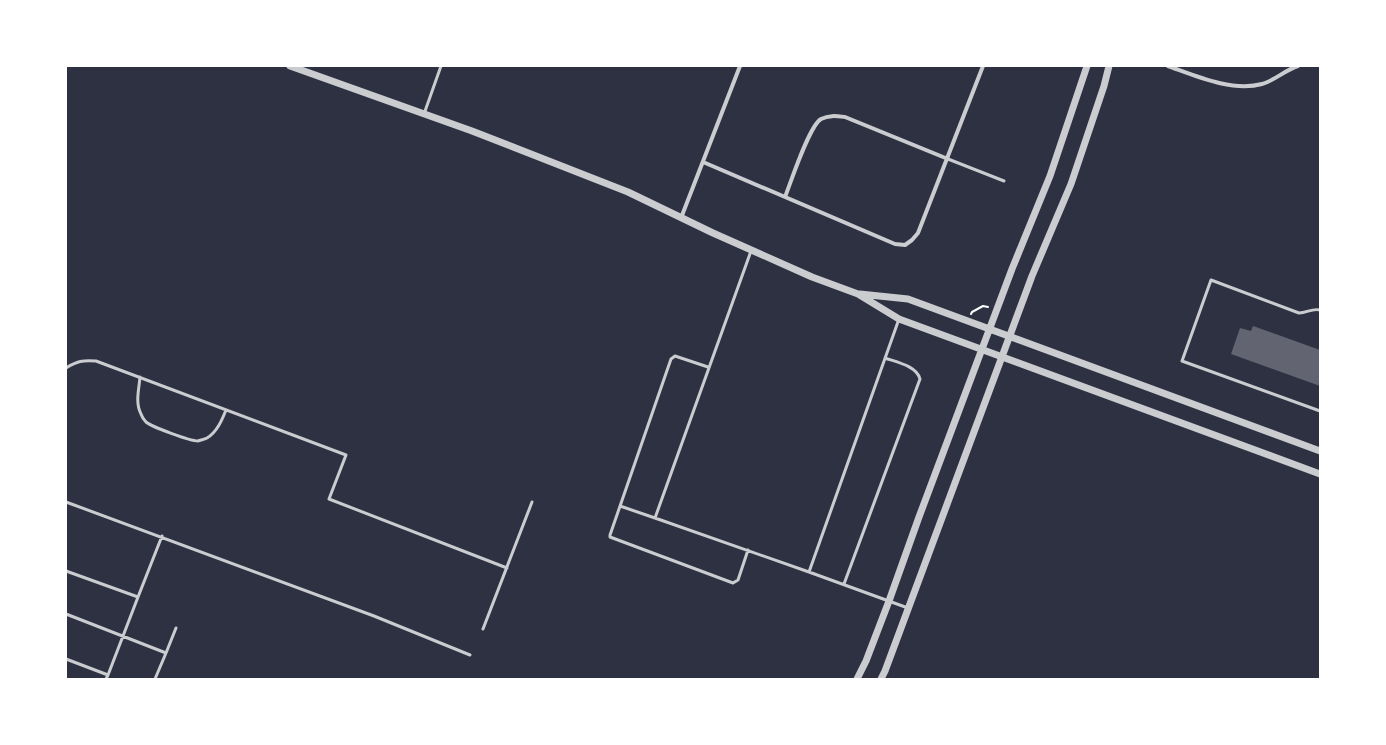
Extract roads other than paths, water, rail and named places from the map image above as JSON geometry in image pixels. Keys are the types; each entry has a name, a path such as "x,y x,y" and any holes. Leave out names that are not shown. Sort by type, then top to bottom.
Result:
{"street":[{"path":"290,66 424,114 628,192 812,278 858,294 899,319 1320,474"},
{"path":"681,218 740,66"},
{"path":"703,162 895,244 905,245 918,233 983,66"},
{"path":"856,679 866,661 1012,268 1050,176 1087,66"},
{"path":"881,679 1009,336 1070,184 1104,86 1109,66"},
{"path":"1168,66 1207,80 1242,86 1263,84 1291,68 1298,66"},
{"path":"785,197 811,131 820,120 832,115 845,117 948,159"},
{"path":"858,294 908,299 1320,451"}],"lane":[{"path":"424,114 441,66"},
{"path":"948,159 1004,181"},
{"path":"655,518 751,250"},
{"path":"1320,310 1311,310 1305,313 1299,313 1212,280 1182,361 1320,410"},
{"path":"809,572 899,319"},
{"path":"708,367 675,356 672,357 610,537 733,583 738,580 748,550"},
{"path":"844,584 920,379 918,373 912,369 885,358"},
{"path":"66,368 74,363 84,360 96,361 346,455 329,499 507,568"},
{"path":"140,377 138,407 141,416 146,422 160,429 184,438 198,441 208,437 215,431 219,426 226,410"},
{"path":"66,502 162,536 374,616 470,655"},
{"path":"483,629 532,502"},
{"path":"620,506 748,550 908,608"},
{"path":"106,679 124,637 162,536"},
{"path":"66,571 138,597"},
{"path":"66,614 166,653"},
{"path":"155,679 176,628"},
{"path":"66,659 108,675"}]}
